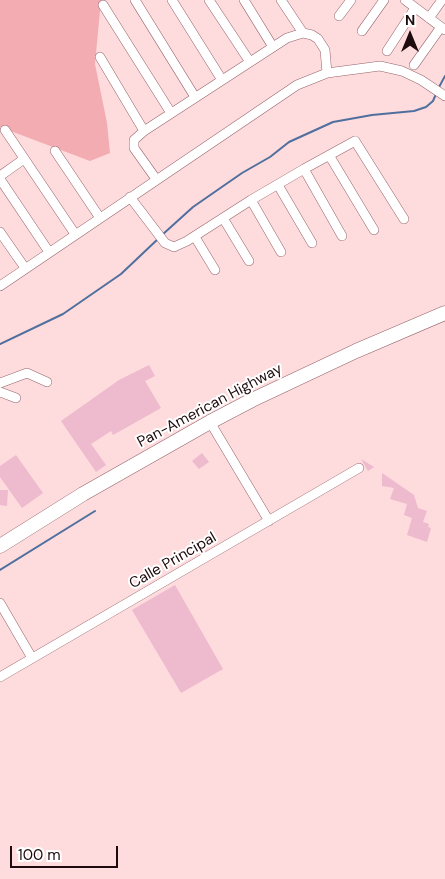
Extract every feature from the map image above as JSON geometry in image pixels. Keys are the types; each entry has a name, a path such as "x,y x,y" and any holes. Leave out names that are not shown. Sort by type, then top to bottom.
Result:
{"highway":[{"name":"Pan-American Highway","path":"0,546 83,494 252,400 356,351 445,313"}],"street":[{"path":"135,0 195,98"},
{"path":"172,0 222,80"},
{"path":"209,0 250,62"},
{"path":"244,0 273,47"},
{"path":"281,0 303,33"},
{"path":"339,16 350,0"},
{"path":"362,31 384,0"},
{"path":"405,0 443,29 414,65"},
{"path":"429,18 442,0"},
{"path":"103,5 171,113"},
{"path":"387,51 415,8"},
{"path":"156,179 134,148 134,140 171,113 287,38 303,33 312,35 322,44 325,50 327,73"},
{"path":"100,57 144,131"},
{"path":"0,286 297,85 327,73 380,66 402,71 421,80 444,95"},
{"path":"5,130 75,234"},
{"path":"130,197 164,242 174,247 194,237 278,184 355,141 404,219"},
{"path":"56,151 100,218"},
{"path":"330,156 374,230"},
{"path":"24,159 0,177 49,252"},
{"path":"304,169 342,236"},
{"path":"278,184 312,243"},
{"path":"251,200 281,252"},
{"path":"223,218 249,261"},
{"path":"0,232 25,268"},
{"path":"194,237 215,270"},
{"path":"0,383 27,373 47,382"},
{"path":"0,392 16,398"},
{"path":"210,422 269,521"},
{"name":"Calle Principal","path":"0,677 359,468"},
{"path":"0,604 32,658"}],"shaded area":[{"path":"0,0 101,0 95,64 107,123 110,153 90,161 0,127"}],"building":[{"path":"149,365 155,376 145,381 161,408 113,435 111,431 91,444 106,465 96,472 61,421 119,380"},
{"path":"202,453 209,462 199,469 192,461"},
{"path":"16,455 43,493 22,508 0,477 0,466"},
{"path":"361,459 374,467 368,471"},
{"path":"382,473 414,495 418,508 427,511 423,522 429,524 428,527 431,528 427,542 407,535 412,518 404,515 407,504 390,499 394,488 382,486"},
{"path":"0,490 8,490 7,506 0,505"},
{"path":"175,585 223,669 181,693 132,610"}],"waterway":[{"path":"438,89 445,76"},
{"path":"162,235 193,207 242,173 270,157 289,142 333,122 372,115 414,111 426,107 433,101 436,94"},
{"path":"0,344 63,314 121,274 159,238"},
{"path":"0,570 95,511"}]}
